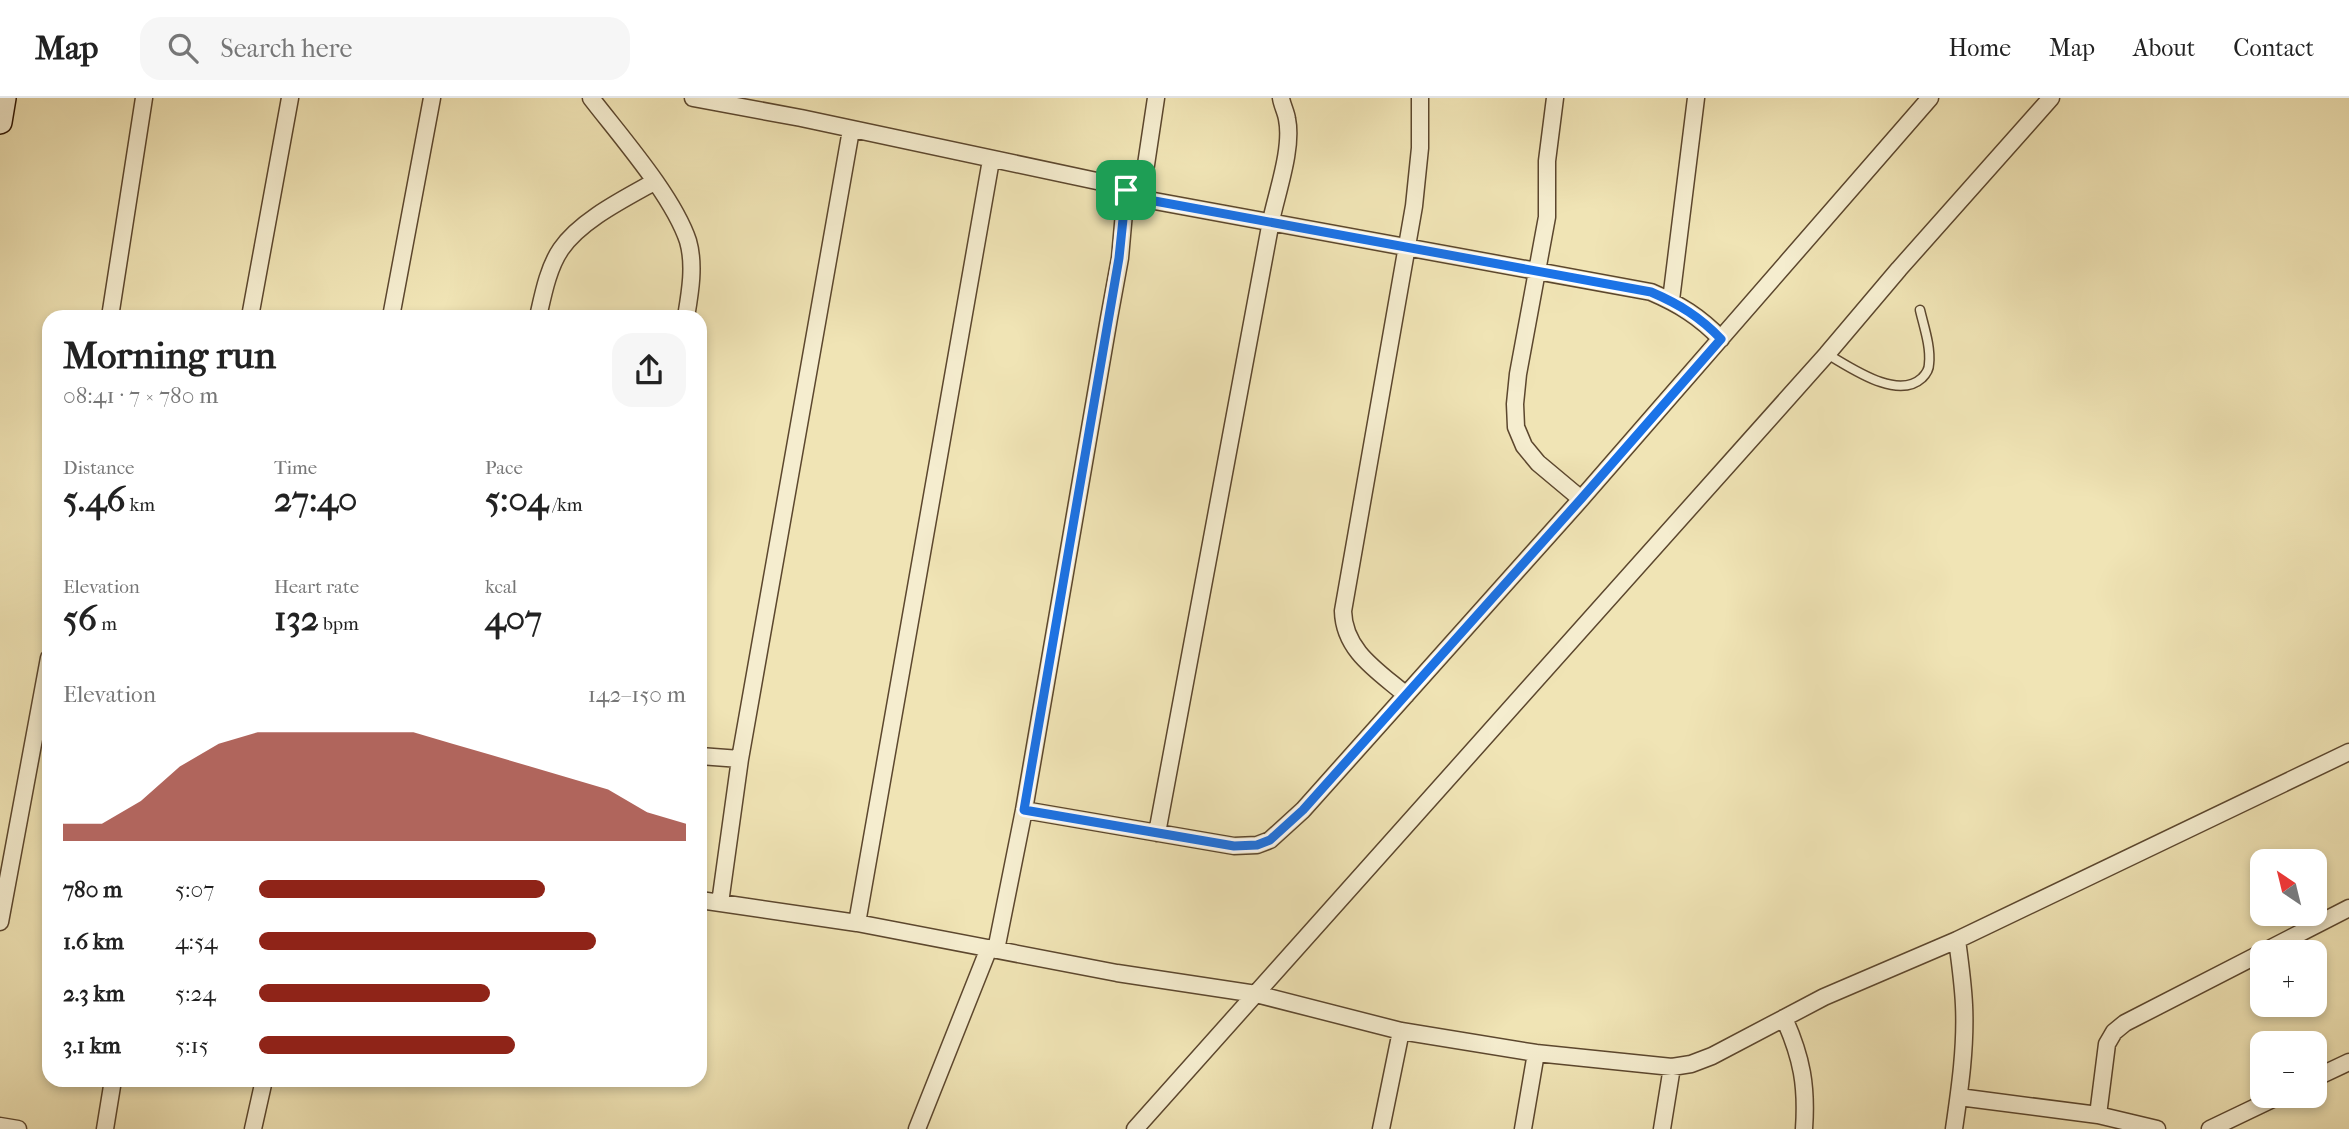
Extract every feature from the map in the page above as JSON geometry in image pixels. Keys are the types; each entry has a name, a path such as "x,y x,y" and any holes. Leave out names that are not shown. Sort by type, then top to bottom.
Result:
{"street":[{"path":"0,122 5,98"},
{"path":"111,310 144,98"},
{"path":"251,310 290,98"},
{"path":"392,310 432,98"},
{"path":"591,98 675,212 688,242 691,279 687,310"},
{"path":"693,98 801,118 1106,183 1134,194 1651,292 1671,300 1705,323 1721,339"},
{"path":"917,1129 993,949 1024,810 1118,270 1156,98"},
{"path":"1157,833 1287,140 1288,120 1281,98"},
{"path":"1406,695 1352,645 1346,633 1343,611 1414,206 1420,148 1420,98"},
{"path":"1555,98 1547,161 1547,217 1539,272 1518,374 1516,427 1524,446 1538,463 1581,499"},
{"path":"1671,300 1696,98"},
{"path":"1024,810 1234,846 1257,845 1270,840 1303,810 1581,499 1930,98"},
{"path":"1135,1129 1827,354 2051,98"},
{"path":"720,903 740,759 851,130"},
{"path":"857,923 991,160"},
{"path":"540,310 561,249 604,211 654,182"},
{"path":"0,922 42,696"},
{"path":"707,901 857,923 1117,973 1256,994 1401,1031 1536,1053 1672,1068 1712,1056 1824,997 1957,940 2349,752"},
{"path":"707,757 740,759"},
{"path":"2098,1115 2107,1044 2114,1032 2125,1023 2349,908"},
{"path":"1954,1129 1959,1097 1964,1005 1957,940"},
{"path":"1784,1018 1798,1049 1802,1070 1806,1102 1804,1129"},
{"path":"1381,1129 1401,1031"},
{"path":"1523,1129 1536,1053"},
{"path":"2327,1072 2349,1062"},
{"path":"1662,1129 1672,1068"},
{"path":"105,1129 112,1087"},
{"path":"253,1129 262,1087"},
{"path":"1959,1097 2098,1115 2157,1129"},
{"path":"2210,1129 2254,1108"},
{"path":"0,1126 18,1129"}],"lane":[{"path":"1827,354 1868,378 1899,386 1919,381 1928,372 1930,362 1920,310"}],"route":[{"path":"1126,190 1149,200 1651,292 1690,311 1721,339 1303,810 1270,840 1257,845 1234,846 1024,810 1119,258 1126,190"}]}
